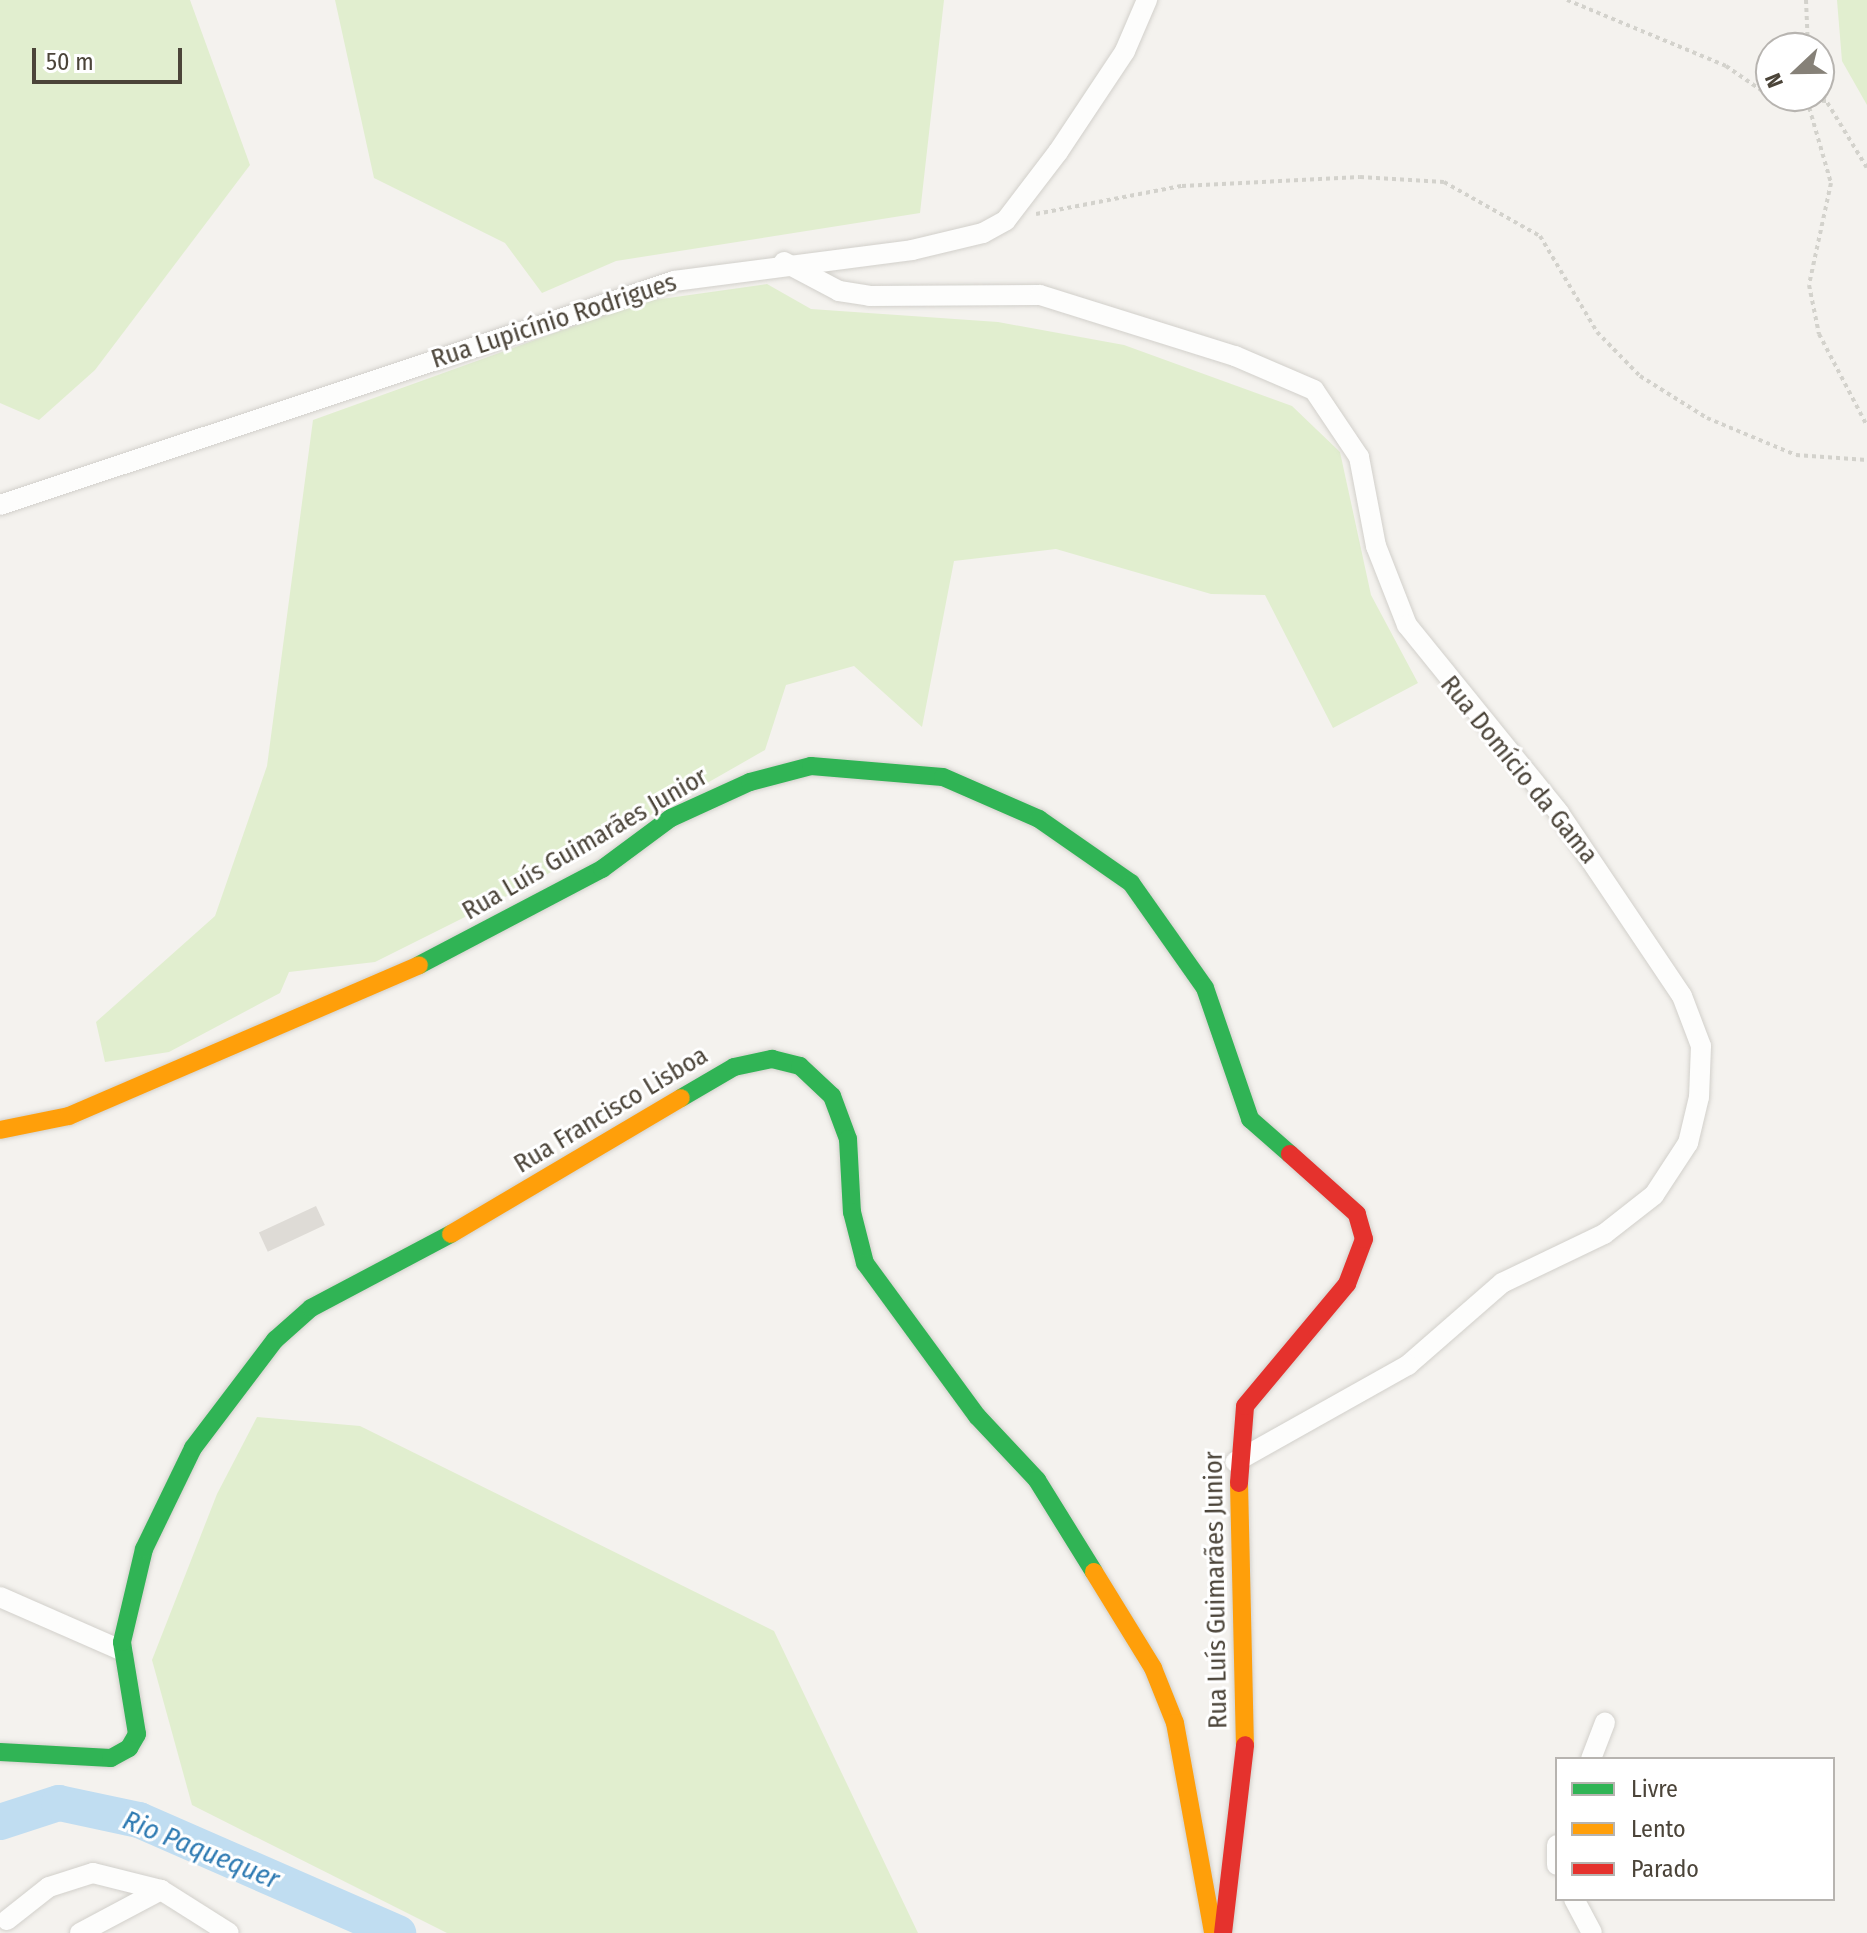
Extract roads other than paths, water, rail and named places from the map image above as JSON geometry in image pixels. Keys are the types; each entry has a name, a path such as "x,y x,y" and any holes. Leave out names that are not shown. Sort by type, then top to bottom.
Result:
{"street":[{"name":"Rua Lupicínio Rodrigues","path":"0,505 583,307 674,281 784,262 966,240 1006,220 1125,51 1147,0"},
{"name":"Rua Domício da Gama","path":"784,262 839,291 869,296 1040,295 1235,356 1314,390 1359,457 1376,546 1407,625 1616,893 1682,996 1701,1046 1688,1143 1634,1216 1502,1283 1408,1365 1235,1462"},
{"name":"Rua Luís Guimarães Junior","path":"0,1130 69,1116 432,960 602,869 671,818 750,782 811,766 943,777 1039,819 1131,883 1205,988 1250,1119 1357,1214 1364,1239 1358,1265 1245,1406 1235,1462 1247,1730 1223,1933"},
{"name":"Rua Francisco Lisboa","path":"0,1752 111,1758 129,1748 137,1734 123,1651 144,1549 193,1448 275,1340 311,1308 405,1261 734,1067 772,1059 800,1066 841,1113 865,1263 977,1416 1037,1480 1153,1668 1175,1723 1213,1933"},
{"path":"0,1597 123,1651"},
{"path":"1592,1757 1605,1723"},
{"path":"7,1920 49,1887 93,1873 161,1890 229,1933"},
{"path":"80,1933 161,1890"},
{"path":"1575,1901 1592,1933"}],"waterway":[{"name":"Rio Paquequer","path":"0,1822 59,1803 139,1820 398,1933"}]}
